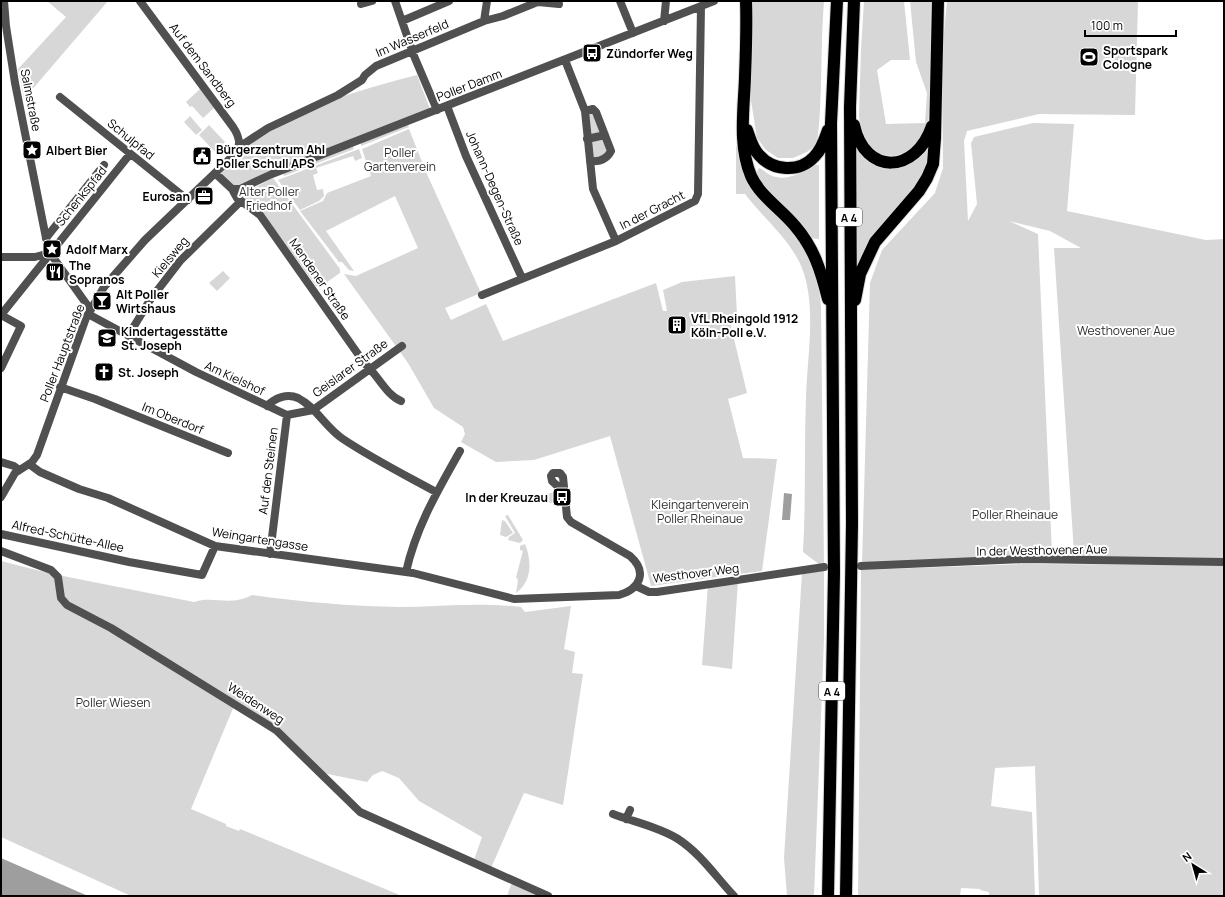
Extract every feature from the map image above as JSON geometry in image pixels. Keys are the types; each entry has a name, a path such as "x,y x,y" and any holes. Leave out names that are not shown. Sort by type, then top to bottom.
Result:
{"highway":[{"path":"746,1 743,139 746,161 752,177 762,193 794,225 812,250 820,267 833,320"},
{"name":"A 4","path":"828,896 834,573 831,123 837,1"},
{"name":"A 4","path":"846,896 852,524 850,107 854,1"},
{"path":"850,327 860,274 868,254 875,242 919,192 928,178 933,164 938,1"},
{"path":"850,107 856,136 860,145 882,162 905,160 916,154 924,145 935,119"},
{"path":"744,122 752,144 758,155 777,167 789,168 803,165 814,158 822,147 831,123"}],"street":[{"name":"Salmstraße","path":"4,1 6,26 15,83 50,253 89,312"},
{"name":"Auf dem Sandberg","path":"140,1 233,127 239,138 239,147"},
{"path":"361,4 372,1"},
{"path":"395,1 437,110"},
{"path":"484,21 487,1"},
{"path":"620,1 633,33"},
{"path":"664,21 666,1"},
{"name":"Poller Damm","path":"232,189 240,189 272,174 714,1"},
{"path":"539,2 559,4"},
{"name":"Im Wasserfeld","path":"239,147 268,128 344,91 362,80 365,75 376,66 484,21 503,16 539,2"},
{"path":"402,21 446,3"},
{"name":"In der Gracht","path":"482,295 616,241 690,204 697,198 701,6"},
{"path":"565,60 585,111 593,189 616,241"},
{"name":"Schulpfad","path":"60,97 188,200"},
{"name":"Johann-Degen-Straße","path":"447,106 466,156 522,278"},
{"path":"585,111 593,109 596,112 611,151 607,157 595,162 590,161"},
{"path":"587,139 605,135"},
{"name":"Poller Hauptstraße","path":"19,470 29,464 38,452 60,387 89,312 104,287 123,264 156,229 188,200 234,154 239,147"},
{"name":"Schenkspfad","path":"1,315 130,154"},
{"path":"46,238 104,166"},
{"name":"Mendener Straße","path":"215,173 232,189 240,201 260,215 347,338 394,398 401,402"},
{"name":"Kielsweg","path":"128,336 150,300 180,261 240,201"},
{"path":"1,257 34,257 50,253"},
{"name":"Am Kielshof","path":"89,312 128,336 190,369 287,415"},
{"path":"1,315 21,326 1,368"},
{"name":"Geislarer Straße","path":"313,410 402,346"},
{"name":"Im Oberdorf","path":"60,387 108,404 228,453"},
{"name":"Am Kielshof","path":"267,406 276,399 290,396 298,398 313,410 327,426 342,439 436,492"},
{"path":"287,415 313,410"},
{"name":"Auf den Steinen","path":"270,554 287,415"},
{"path":"406,572 415,536 436,492 460,451"},
{"path":"1,462 14,466 19,470 10,480 1,497"},
{"name":"Weingartengasse","path":"29,464 40,472 79,489 108,498 215,546 406,572 500,596"},
{"path":"564,492 567,518 571,522 635,560 640,574 636,586"},
{"name":"Alfred-Schütte-Allee","path":"1,534 129,562 202,575 215,546"},
{"name":"Weidenweg","path":"1,551 51,570 58,577 61,598 67,605 111,628 276,730 360,812 548,896"},
{"name":"In der Westhovener Aue","path":"861,566 1026,559 1224,562"},
{"name":"Westhover Weg","path":"500,596 526,600 619,595 628,592 636,586 649,592 657,592 824,567"},
{"path":"626,819 630,810"},
{"path":"613,814 663,831 678,839 698,855 734,896"}],"green space":[{"path":"47,1 108,1 24,99 18,69 66,17"},
{"path":"751,1 824,1 820,108 817,144 807,152 793,158 778,158 766,150 757,138 750,94"},
{"path":"864,1 904,1 910,60 891,60 877,70 886,124 925,123 927,93 916,62 910,1 931,1 930,93 928,126 920,141 911,150 895,156 881,155 866,143 861,131 859,115"},
{"path":"947,1 1138,1 1135,115 1039,114 967,131 964,141 968,221 977,204 971,143 974,137 1033,123 1074,124 1067,211 1206,240 1224,239 1224,561 1066,558 1066,553 1074,553 1054,248 1081,248 1050,231 1009,221 1038,234 1052,553 1063,553 1063,558 862,564 870,283 882,250 935,193 943,168 942,56"},
{"path":"417,75 430,109 241,185 233,185 221,174 240,154 262,136 286,121 337,99"},
{"path":"200,89 214,108 203,118 186,102"},
{"path":"592,112 600,132 591,135 588,113"},
{"path":"190,116 202,130 196,135 184,122"},
{"path":"209,125 225,142 215,152 199,135"},
{"path":"408,125 409,127 361,146 361,143"},
{"path":"409,129 426,172 481,293 445,308 451,320 486,304 503,341 656,283 663,311 667,311 663,290 682,282 735,276 737,316 729,318 747,393 728,399 743,458 777,459 762,571 651,586 610,436 534,460 496,462 461,442 465,434 463,427 434,408 408,363 344,274 356,276 418,248 395,196 326,231 354,271 349,270 342,262 339,262 300,211 323,201 327,193 371,176 362,149"},
{"path":"604,139 608,150 607,154 593,158 591,142"},
{"path":"928,142 930,156 924,176 856,269 855,148 857,147 861,153 887,166"},
{"path":"353,146 354,149 284,176 283,173"},
{"path":"736,146 786,223 806,249 818,280 821,307 824,565 820,565 803,552 806,398 810,332 807,283 797,258 784,238 745,194 736,194"},
{"path":"359,149 362,158 355,161 353,156 316,168 318,173 313,175 317,190 323,189 324,196 319,201 300,210 278,180"},
{"path":"812,165 819,165 819,239 810,238 763,187 756,173 759,168 770,175 781,178 798,174"},
{"name":"Alter Poller Friedhof","path":"273,178 340,269 340,273 320,287 316,286 263,213 239,196"},
{"path":"223,271 230,278 217,291 209,283"},
{"path":"549,493 553,493 555,494 555,502 549,503 546,500 546,496"},
{"path":"508,515 523,540 520,543 508,540 509,537 515,533 505,516"},
{"path":"502,520 505,521 513,533 506,537 500,535"},
{"path":"525,544 529,557 528,577 516,593 518,580 516,577 523,551 520,550 520,546"},
{"name":"Poller Wiesen","path":"1,561 48,573 194,602 201,600 229,601 252,595 289,600 399,607 475,605 506,606 521,607 525,612 571,606 564,649 575,652 572,673 583,674 563,805 524,793 491,868 474,860 482,837 419,801 399,778 382,771 373,775 367,782 323,773 283,733 234,706 191,809 226,824 226,826 239,831 240,829 402,896 131,896 1,837"},
{"path":"1026,564 1224,565 1224,896 1039,896 1035,766 995,768 991,806 1032,812 1035,896 989,896 989,892 980,890 981,882 980,889 961,888 960,896 858,896 861,570"},
{"path":"824,570 824,639 814,896 787,896 784,858 802,573"},
{"path":"738,581 732,669 702,665 708,585"},
{"path":"512,882 543,896 507,896"}],"shaded area":[{"path":"784,493 792,494 790,520 782,520"},
{"path":"1,858 88,896 1,896"}],"place":[{"name":"Zündorfer Weg","path":"592,53"},
{"name":"Sportspark Cologne","path":"1089,57"},
{"name":"Albert Bier","path":"32,150"},
{"name":"Bürgerzentrum Ahl Poller Schull APS","path":"202,156"},
{"name":"Eurosan","path":"204,196"},
{"name":"Adolf Marx","path":"52,249"},
{"name":"The Sopranos","path":"55,272"},
{"name":"Alt Poller Wirtshaus","path":"102,301"},
{"name":"VfL Rheingold 1912 Köln-Poll e.V.","path":"677,325"},
{"name":"Kindertagesstätte St. Joseph","path":"107,338"},
{"name":"St. Joseph","path":"104,372"},
{"name":"In der Kreuzau","path":"562,497"}],"park label":[{"name":"Poller Gartenverein","path":"400,159"},
{"name":"Westhovener Aue","path":"1126,330"},
{"name":"Kleingartenverein Poller Rheinaue","path":"700,511"},
{"name":"Poller Rheinaue","path":"1015,514"}]}
